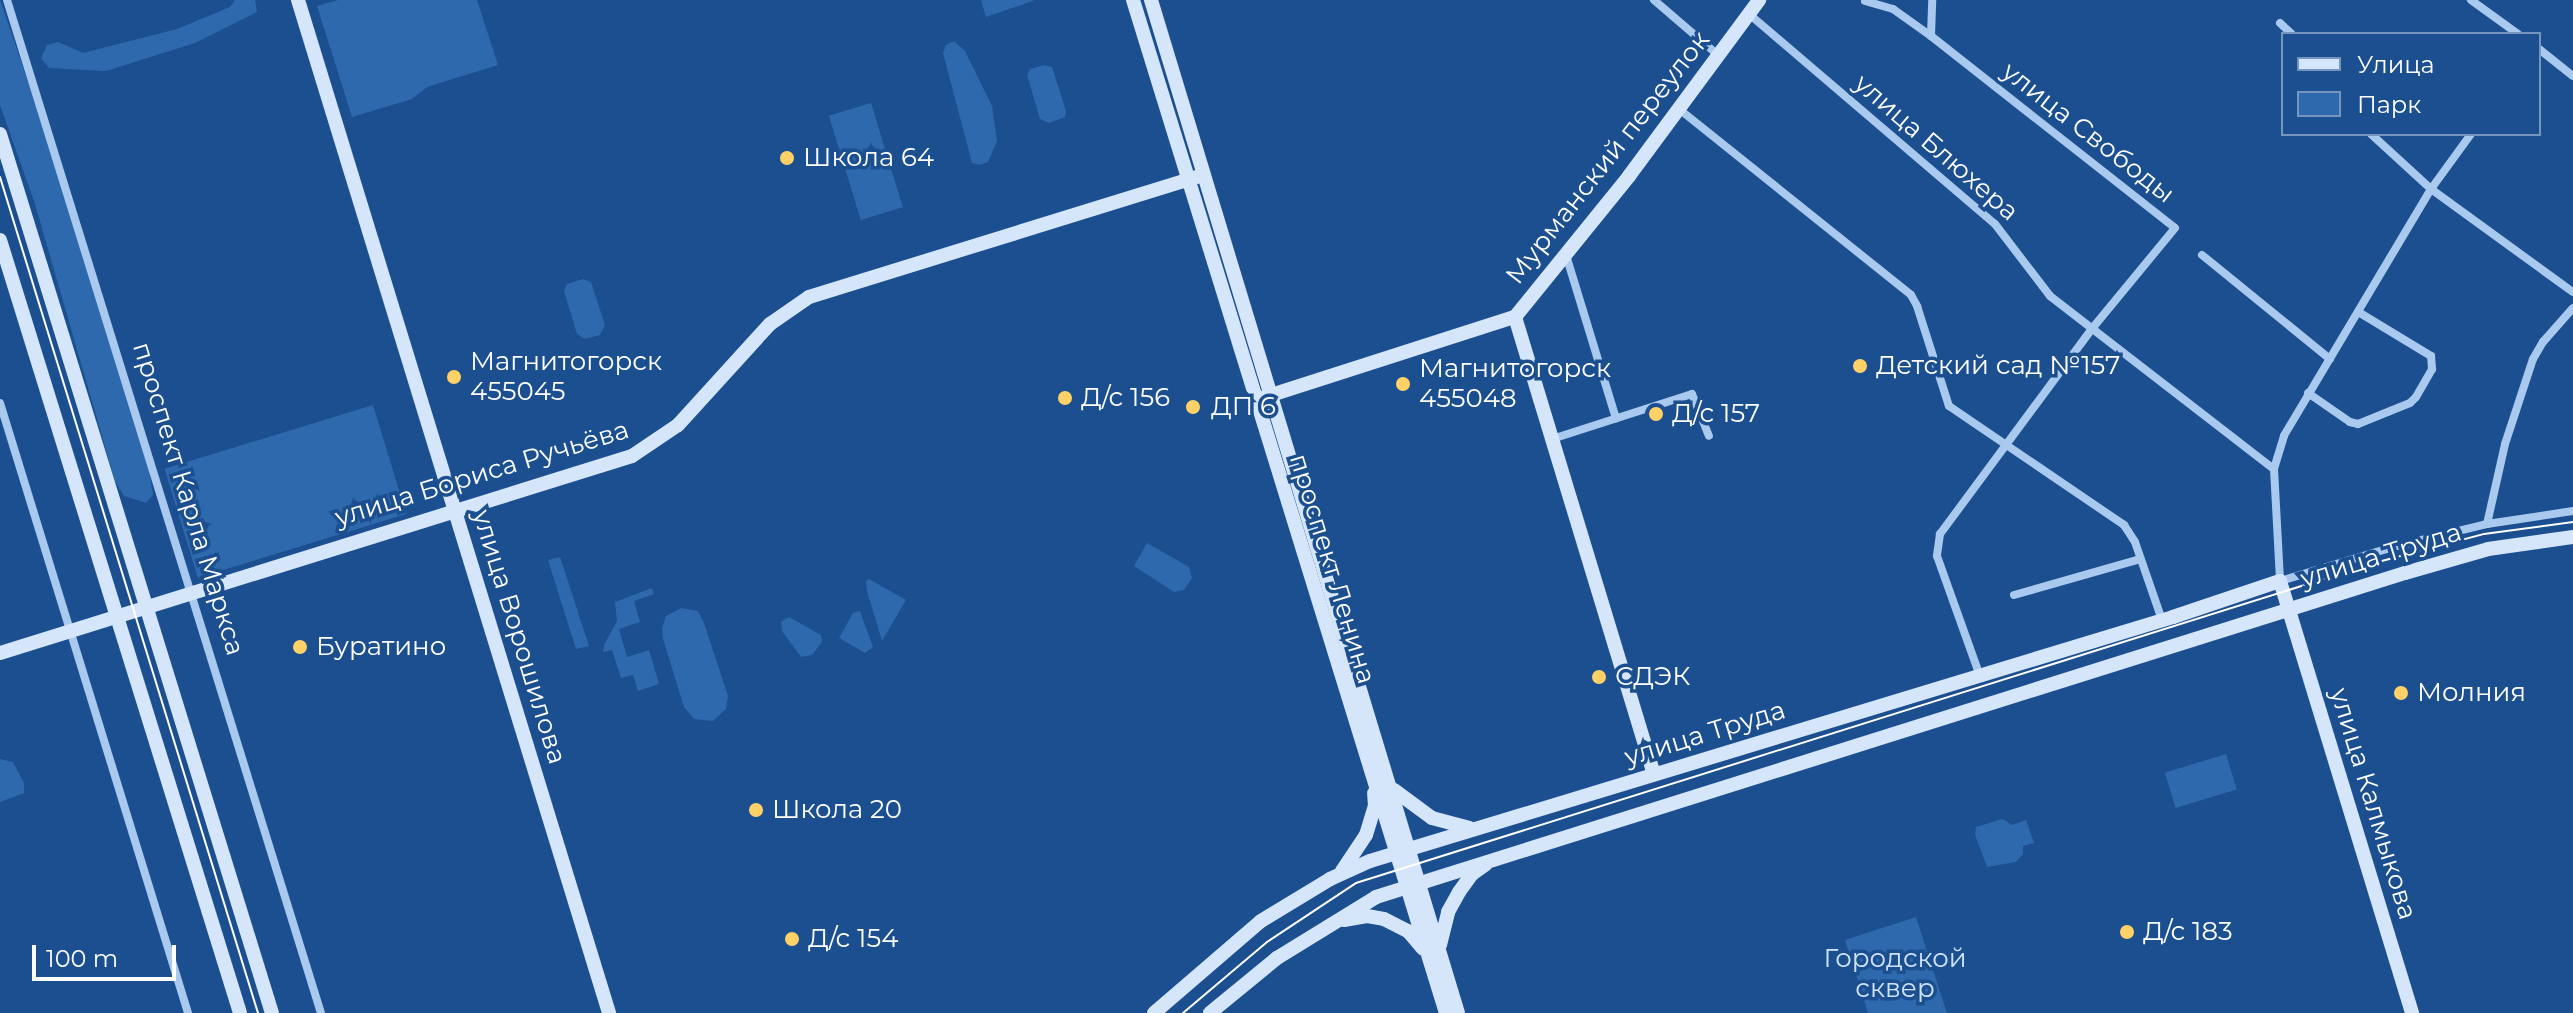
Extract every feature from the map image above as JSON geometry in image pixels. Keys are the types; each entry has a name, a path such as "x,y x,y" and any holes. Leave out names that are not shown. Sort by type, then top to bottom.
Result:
{"main road":[{"name":"улица Ворошилова","path":"298,0 609,1013"},
{"name":"проспект Ленина","path":"1133,0 1254,400 1380,777"},
{"name":"проспект Ленина","path":"1151,0 1434,955 1446,1013"},
{"name":"Мурманский переулок","path":"1254,400 1515,317 1679,109 1759,0"},
{"path":"0,134 272,1013"},
{"name":"улица Бориса Ручьёва","path":"0,653 632,456 654,445 678,425 770,324 809,297 1204,175"},
{"path":"0,240 240,1013"},
{"path":"1515,317 1654,774"},
{"name":"улица Труда","path":"1210,1013 1277,958 1376,897 2288,609 2488,549 2573,537"},
{"name":"улица Труда","path":"1154,1013 1261,921 1338,875 1403,851 2162,620 2280,581 2288,609"},
{"name":"улица Калмыкова","path":"2288,609 2412,1013"},
{"path":"1380,777 1395,792 1432,818 1456,827 1479,829"},
{"path":"1338,875 1366,835 1380,777"},
{"path":"1336,921 1367,916 1384,919 1414,936 1434,955 1459,892 1472,874 1497,857"},
{"name":"проспект Ленина","path":"1434,955 1458,1013"}],"street":[{"name":"проспект Карла Маркса","path":"7,0 321,1013"},
{"path":"1654,0 1718,55"},
{"path":"1931,36 1932,0"},
{"path":"2471,0 2515,32"},
{"name":"улица Свободы","path":"1865,1 1893,9 1931,36 2175,228 2091,330"},
{"name":"улица Блюхера","path":"1749,14 1995,224 2050,296 2274,469"},
{"path":"2280,23 2290,32"},
{"path":"2541,51 2573,76"},
{"path":"1679,109 1898,283 1917,306 1949,406 2124,525 2162,620"},
{"path":"2373,136 2431,189 2573,292"},
{"path":"2470,136 2431,189 2360,313 2284,436 2274,469 2280,581 2397,546 2487,524 2573,511"},
{"path":"1566,255 1616,419"},
{"path":"2202,255 2330,359"},
{"path":"2487,524 2505,444 2533,359 2543,342 2573,308"},
{"path":"2308,393 2350,422 2358,424 2414,400 2432,369 2431,356 2360,313"},
{"path":"1980,676 1937,556 1937,544 1944,526 2091,330"},
{"path":"1552,439 1692,394 1709,436"},
{"path":"0,403 188,1013"},
{"path":"2014,595 2140,559"}],"green space":[{"path":"0,0 41,119 149,469 153,495 146,503 124,496 115,481 35,204 0,105"},
{"path":"235,0 255,0 257,12 195,43 106,71 49,68 41,58 47,45 58,42 83,53 177,29 230,7"},
{"path":"338,0 477,0 498,65 427,87 412,99 352,117 317,6"},
{"path":"981,0 1033,0 1033,1 986,17"},
{"path":"954,41 965,51 992,106 997,141 988,162 980,165 972,163 943,53 946,45"},
{"path":"1044,65 1052,67 1066,111 1065,117 1049,123 1040,119 1027,75 1030,69"},
{"path":"871,103 903,207 861,220 829,116"},
{"path":"583,279 591,282 605,325 600,335 585,339 577,334 564,291 567,284"},
{"path":"373,405 406,514 198,578 165,469"},
{"path":"1147,543 1189,567 1192,578 1184,590 1174,592 1134,566"},
{"path":"560,557 589,646 576,649 548,560"},
{"path":"869,579 906,600 882,641 867,591 866,581"},
{"path":"652,588 654,594 634,601 640,622 619,629 627,657 649,650 659,684 638,691 633,675 621,678 612,650 603,652 617,621 615,602"},
{"path":"681,608 698,611 728,696 726,709 713,721 694,719 684,707 663,639 662,628 666,616"},
{"path":"860,611 873,647 865,653 839,638 853,613"},
{"path":"789,617 821,635 822,642 812,655 801,657 782,631 781,622"},
{"path":"2226,754 2237,789 2176,808 2165,773"},
{"path":"0,759 13,762 24,783 24,793 0,802"},
{"path":"2003,819 2012,825 2026,820 2034,843 2023,846 2023,854 2016,862 1987,867 1975,835 1976,827"},
{"name":"Городской сквер","path":"1916,917 1947,1013 1868,1013 1845,940"}],"tram line":[{"path":"0,177 258,1013"},
{"path":"1183,1013 1267,942 1356,883 2378,562 2484,534 2573,522"}],"place":[{"name":"Школа 64","path":"787,158"},
{"name":"Детский сад №157","path":"1860,366"},
{"name":"Магнитогорск 455045","path":"454,377"},
{"name":"Магнитогорск 455048","path":"1403,384"},
{"name":"Д/с 156","path":"1065,398"},
{"name":"ДП 6","path":"1193,407"},
{"name":"Д/с 157","path":"1656,414"},
{"name":"Буратино","path":"300,647"},
{"name":"СДЭК","path":"1599,677"},
{"name":"Молния","path":"2401,693"},
{"name":"Школа 20","path":"756,810"},
{"name":"Д/с 183","path":"2127,932"},
{"name":"Д/с 154","path":"792,939"}]}
